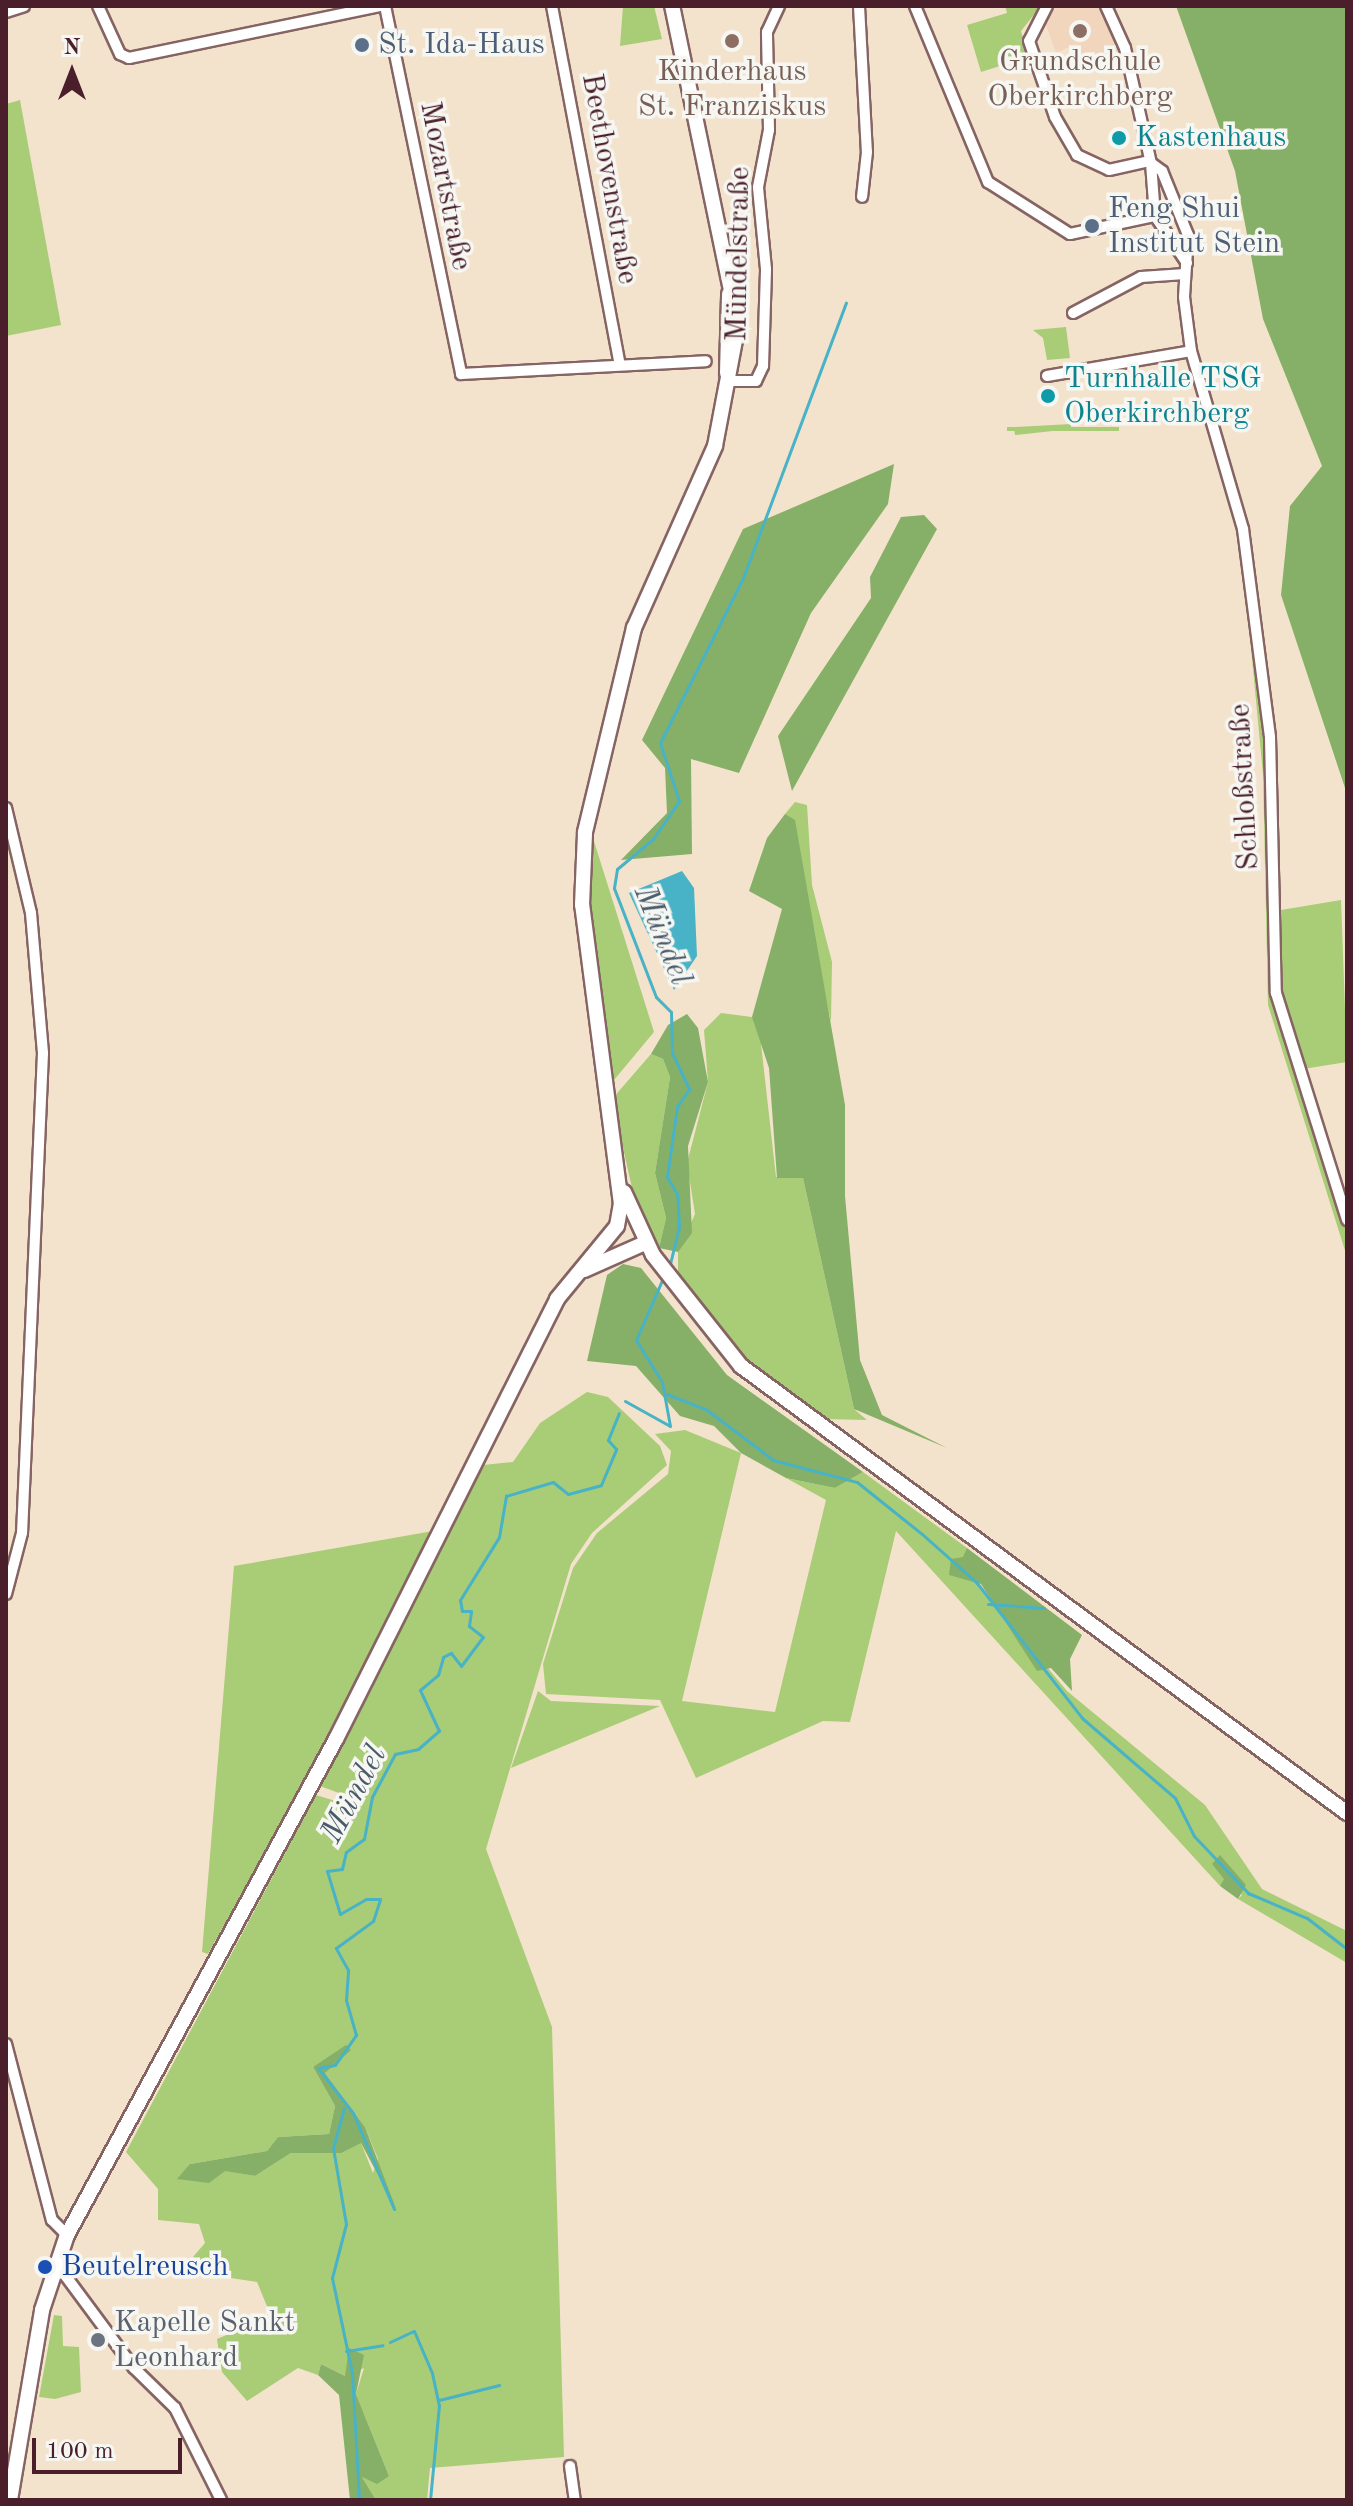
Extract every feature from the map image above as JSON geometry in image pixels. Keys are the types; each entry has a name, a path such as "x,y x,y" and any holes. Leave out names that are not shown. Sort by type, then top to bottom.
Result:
{"main road":[{"path":"10,2500 56,2263 67,2235 343,1726 532,1346 578,1274 609,1240 621,1204 582,905 585,832 634,628 700,488 728,381 738,324 672,6"},
{"path":"618,1177 646,1243 675,1288 741,1366 1347,1813"},
{"path":"609,1240 646,1243"},
{"path":"578,1274 646,1243"}],"street":[{"path":"6,12 24,6"},
{"path":"98,6 120,54 129,58 382,6"},
{"name":"Mozartstraße","path":"382,6 461,374 619,361"},
{"name":"Beethovenstraße","path":"552,6 619,361"},
{"name":"Mündelstraße","path":"728,381 756,381 763,366 766,269 758,187 769,130 767,32 779,6"},
{"path":"859,6 867,152 862,197"},
{"path":"915,6 988,182 1070,234 1155,216 1150,162 1109,170 1077,155 1055,117 1029,41 1047,6"},
{"name":"Schloßstraße","path":"1106,6 1125,48 1150,162 1181,212 1191,351 1243,529 1259,642 1270,737 1276,993 1347,1220"},
{"name":"Schloßstraße","path":"1155,216 1186,269"},
{"path":"1073,313 1141,277 1186,269"},
{"path":"1047,376 1191,351"},
{"path":"619,361 706,361"},
{"path":"6,808 31,913 43,1053 22,1533 6,1594"},
{"path":"6,2044 13,2084 52,2220 67,2235"},
{"path":"56,2263 134,2368 175,2408 221,2500"},
{"path":"570,2466 575,2500"}],"shaded area":[{"name":"Grundschule Oberkirchberg","path":"1054,6 1101,6 1121,50 1083,66 1074,45 1056,53 1043,17"}],"green space":[{"path":"623,6 654,6 662,39 620,46"},
{"path":"1005,6 1041,6 1021,31 1028,57 981,72 967,25 1007,13"},
{"path":"1176,6 1347,6 1347,794 1281,595 1290,506 1322,466 1263,319 1235,171"},
{"path":"20,100 61,325 6,336 6,104"},
{"path":"1066,327 1070,358 1047,360 1043,338 1033,330"},
{"path":"1071,424 1071,429 1015,435 1014,427"},
{"path":"1007,427 1119,427 1119,431 1007,431"},
{"path":"894,464 888,504 811,613 739,773 691,759 692,854 621,860 667,813 665,768 642,740 743,529"},
{"path":"924,515 937,529 792,791 778,736 871,598 870,577 901,517"},
{"path":"1249,627 1262,704 1267,773 1272,998 1347,1233 1347,1257 1268,1005 1263,774"},
{"path":"795,802 807,805 812,885 832,962 831,1022 785,814"},
{"path":"785,814 795,820 845,1105 845,1196 860,1360 882,1415 947,1448 854,1409 803,1178 777,1178 769,1068 752,1017 782,909 749,891 767,838"},
{"path":"592,835 654,1032 609,1086 588,896"},
{"path":"1341,900 1347,1062 1303,1069 1282,995 1281,910"},
{"path":"721,1013 752,1017 759,1026 776,1177 803,1178 854,1409 867,1420 822,1419 749,1365 678,1280 678,1252 695,1214 687,1163 708,1082 704,1030"},
{"path":"687,1014 698,1028 708,1082 688,1146 692,1233 678,1252 659,1248 666,1218 655,1173 670,1077 663,1059 651,1054 668,1025"},
{"path":"651,1054 663,1059 670,1077 655,1173 666,1218 659,1248 632,1188 612,1099"},
{"path":"623,1264 641,1268 727,1375 863,1472 835,1488 786,1478 741,1453 714,1426 680,1416 636,1366 587,1361 607,1275"},
{"path":"587,1392 608,1397 660,1446 667,1465 592,1533 571,1564 486,1849 552,2027 564,2457 430,2468 427,2500 376,2500 362,2477 389,2476 356,2394 364,2368 345,2376 321,2364 318,2375 298,2368 247,2401 222,2372 217,2339 271,2316 257,2282 203,2274 193,2257 205,2243 199,2224 158,2220 158,2189 126,2152 316,1795 345,1804 347,1796 320,1786 483,1465 513,1462 540,1423","holes":["333,2059 325,2073 365,2127 378,2159 373,2173 361,2143 291,2153 255,2176 190,2164 267,2151 278,2137 329,2134 335,2106 313,2067"]},
{"path":"685,1430 741,1453 682,1701 775,1712 826,1500 786,1478 835,1488 863,1472 967,1548 970,1575 1067,1691 1205,1805 1262,1889 1347,1931 1347,1963 1238,1899 1242,1895 1225,1879 1220,1886 896,1531 850,1722 823,1721 696,1778 660,1700 546,1694 543,1664 573,1568 597,1533 668,1474 671,1451 655,1434"},
{"path":"433,1531 311,1768 208,1954 202,1952 234,1566"},
{"path":"967,1548 1082,1635 1070,1659 1072,1691 1051,1668 1037,1671 981,1584 949,1575 951,1559 963,1557"},
{"path":"538,1691 551,1701 660,1706 511,1768"},
{"path":"1220,1855 1246,1885 1238,1899 1220,1886 1224,1879 1212,1864"},
{"path":"346,2045 351,2050 325,2073 365,2127 397,2211 361,2143 341,2153 291,2153 255,2176 225,2171 209,2183 177,2179 190,2164 267,2151 278,2137 329,2134 335,2106 313,2067"},
{"path":"54,2315 62,2316 63,2346 79,2347 81,2392 55,2399 39,2397"},
{"path":"349,2348 364,2355 356,2394 389,2476 377,2484 362,2477 376,2500 350,2500 339,2395 318,2375 321,2364 345,2376"}],"water":[{"path":"682,871 694,888 697,956 674,990 629,893"}],"waterway":[{"name":"Mündel","path":"669,1268 679,1227 677,1194 667,1177 677,1107 689,1089 672,1053 671,1012 656,997 614,888 617,869 653,839 679,801 660,743 743,578 846,303"},
{"name":"Mündel","path":"625,1401 670,1426 662,1382 636,1340 663,1278"},
{"path":"667,1394 707,1410 773,1460 857,1482 922,1534 977,1583 1082,1718 1175,1798 1194,1836 1248,1893 1307,1918 1347,1949"},
{"name":"Mündel","path":"394,2209 353,2113 318,2068 335,2065 356,2035 346,2000 348,1970 336,1948 373,1921 380,1899 366,1899 340,1914 327,1871 342,1869 346,1852 364,1839 372,1797 395,1754 418,1749 439,1731 420,1690 438,1675 443,1657 451,1653 461,1666 483,1637 469,1626 471,1611 462,1611 460,1600 499,1537 506,1496 553,1482 568,1494 601,1485 616,1449 608,1440 619,1413"},
{"path":"988,1604 1044,1608"},
{"name":"Mündel","path":"344,2108 333,2148 346,2224 332,2278 352,2373 359,2500"},
{"path":"390,2342 414,2331 432,2373 439,2405 430,2500"},
{"path":"346,2351 383,2345"},
{"path":"439,2400 499,2385"}],"place":[{"name":"Grundschule Oberkirchberg","path":"1080,31"},
{"name":"Kinderhaus St. Franziskus","path":"732,41"},
{"name":"St. Ida-Haus","path":"362,45"},
{"name":"Kastenhaus","path":"1119,138"},
{"name":"Feng Shui Institut Stein","path":"1092,226"},
{"name":"Turnhalle TSG Oberkirchberg","path":"1048,396"},
{"name":"Beutelreusch","path":"45,2267"},
{"name":"Kapelle Sankt Leonhard","path":"98,2340"}]}
